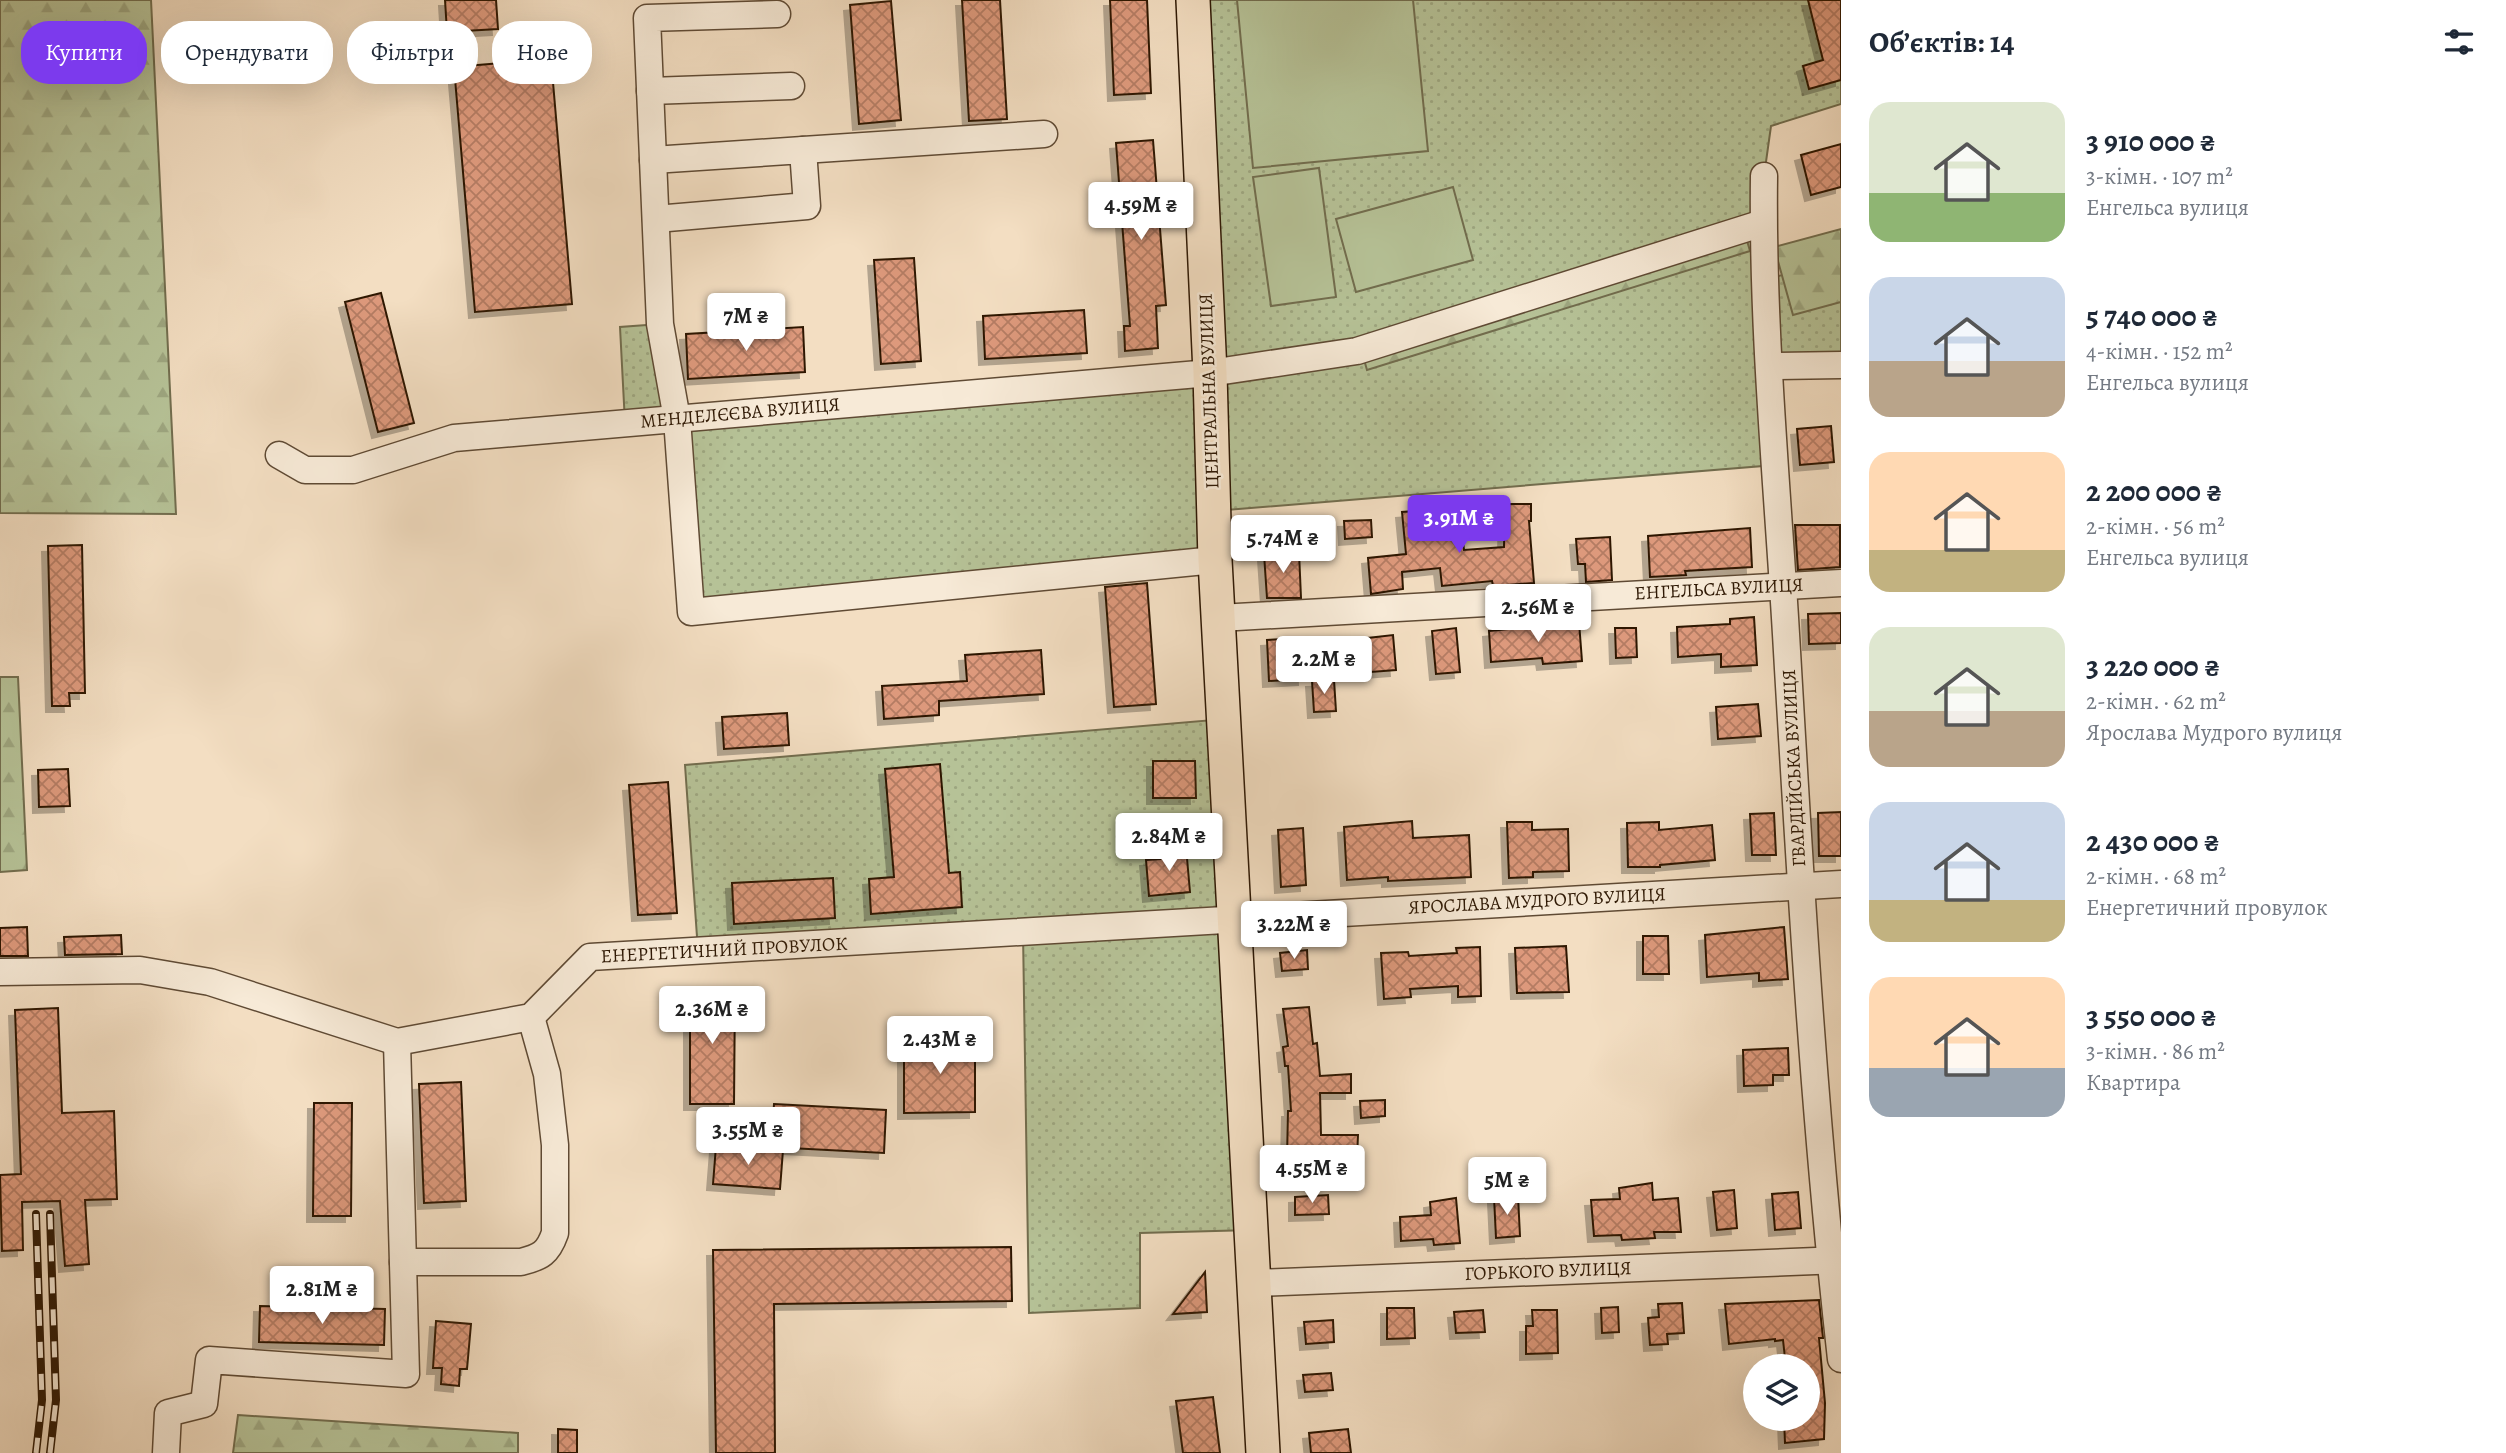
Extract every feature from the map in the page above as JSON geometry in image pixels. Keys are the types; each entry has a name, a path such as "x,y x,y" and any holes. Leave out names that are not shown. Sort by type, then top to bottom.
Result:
{"main road":[{"name":"ЦЕНТРАЛЬНА ВУЛИЦЯ","path":"1193,0 1210,373 1215,560 1263,1453"}],"street":[{"path":"777,14 647,18 660,324 677,419 691,612 1215,560"},
{"path":"650,91 791,86"},
{"path":"653,160 1044,134"},
{"path":"656,219 807,206 803,150"},
{"name":"ГВАРДІЙСЬКА ВУЛИЦЯ","path":"1764,176 1763,223 1770,366 1801,886 1835,1260 1841,1359"},
{"name":"МЕНДЕЛЄЄВА ВУЛИЦЯ","path":"279,455 306,470 353,470 454,438 1210,373 1357,351 1763,223"},
{"path":"1770,366 1841,365"},
{"name":"ЕНГЕЛЬСА ВУЛИЦЯ","path":"1219,618 1841,583"},
{"name":"ЯРОСЛАВА МУДРОГО ВУЛИЦЯ","path":"1233,919 1841,884"},
{"name":"ЕНЕРГЕТИЧНИЙ ПРОВУЛОК","path":"531,1017 590,957 1233,919"},
{"path":"0,972 140,970 210,982 397,1042 531,1017 547,1074 555,1145 555,1233 550,1246 539,1257 521,1262 403,1262"},
{"path":"166,1453 168,1413 204,1404 209,1360 406,1374 397,1042"},
{"name":"ГОРЬКОГО ВУЛИЦЯ","path":"1255,1283 1835,1260"}],"green space":[{"path":"0,0 151,0 176,514 0,513"},
{"path":"1193,0 1841,0 1841,104 1771,126 1764,176 1766,280 1841,257 1841,365 1770,366 1775,465 1214,511 1215,560 691,612 677,419 625,423 620,327 660,324 677,418 1210,373"},
{"path":"1237,0 1413,0 1428,151 1253,168"},
{"path":"1319,168 1336,297 1271,306 1253,177"},
{"path":"1453,187 1473,260 1356,292 1336,219"},
{"path":"1841,229 1841,302 1793,315 1774,247"},
{"path":"1746,237 1750,251 1367,370 1363,356"},
{"path":"0,677 18,677 27,870 0,872"},
{"path":"1225,719 1252,1230 1140,1233 1140,1308 1029,1313 1023,933 698,951 685,765"},
{"path":"238,1415 518,1433 518,1453 233,1453"}],"building":[{"path":"445,0 496,0 497,21 492,21 492,29 478,30 478,21 446,21"},
{"path":"962,0 1000,0 1007,119 969,121"},
{"path":"1110,0 1147,0 1151,93 1114,95"},
{"path":"1808,0 1841,0 1841,80 1809,89 1803,66 1823,60"},
{"path":"891,1 901,120 859,124 850,5"},
{"path":"492,64 492,84 553,84 572,304 475,312 455,84 478,84 478,65"},
{"path":"1153,140 1166,305 1156,306 1158,348 1125,351 1124,326 1130,326 1116,143"},
{"path":"1841,144 1841,187 1811,195 1801,155"},
{"path":"914,258 921,361 881,364 874,260"},
{"path":"381,293 414,423 378,432 345,302"},
{"path":"1084,310 1087,353 985,359 983,316"},
{"path":"803,327 805,372 688,379 686,334"},
{"path":"1831,426 1834,462 1800,465 1797,429"},
{"path":"1505,504 1531,504 1529,521 1534,583 1493,586 1492,581 1442,586 1440,568 1402,572 1403,589 1371,594 1368,558 1406,554 1402,512 1428,510 1429,537 1462,532 1464,550 1504,547"},
{"path":"1371,520 1372,537 1345,539 1344,521"},
{"path":"1795,525 1840,525 1840,567 1798,570"},
{"path":"1750,528 1752,567 1685,571 1686,575 1650,577 1648,536"},
{"path":"1610,537 1612,580 1586,582 1585,564 1578,564 1576,539"},
{"path":"82,545 85,693 69,693 70,706 52,706 48,546"},
{"path":"1299,552 1301,598 1267,598 1264,554"},
{"path":"1147,583 1156,704 1114,707 1105,587"},
{"path":"1841,613 1841,643 1809,644 1808,614"},
{"path":"1754,617 1757,665 1721,667 1721,654 1678,657 1677,627 1730,624 1730,619"},
{"path":"1579,622 1582,661 1543,664 1542,658 1491,662 1489,631"},
{"path":"1456,628 1460,672 1436,674 1432,631"},
{"path":"1615,628 1636,628 1637,657 1616,658"},
{"path":"1393,635 1396,670 1371,672 1368,638"},
{"path":"1302,638 1304,679 1269,681 1267,640"},
{"path":"1041,650 1044,694 939,701 939,715 884,719 882,686 967,681 965,655"},
{"path":"1334,680 1336,711 1314,712 1312,681"},
{"path":"1758,704 1761,736 1718,739 1716,707"},
{"path":"787,713 789,745 724,749 722,717"},
{"path":"1153,761 1195,761 1196,798 1153,798"},
{"path":"940,764 949,873 960,872 962,907 871,914 869,879 894,877 885,769"},
{"path":"68,769 70,806 39,807 38,770"},
{"path":"668,782 677,913 638,915 629,785"},
{"path":"1841,812 1841,856 1819,856 1818,813"},
{"path":"1774,813 1776,855 1752,855 1750,814"},
{"path":"1412,821 1413,838 1469,835 1471,877 1347,880 1344,827"},
{"path":"1507,822 1532,822 1532,830 1568,829 1569,871 1533,872 1533,877 1509,878"},
{"path":"1659,822 1659,830 1712,825 1715,860 1660,867 1628,867 1627,823"},
{"path":"1303,828 1306,885 1281,887 1278,830"},
{"path":"1186,847 1190,892 1149,896 1146,860 1160,859 1159,849"},
{"path":"833,878 835,918 734,924 732,883"},
{"path":"27,927 28,956 0,956 0,928"},
{"path":"1784,927 1788,979 1759,981 1759,973 1707,977 1705,935"},
{"path":"121,935 122,954 65,955 64,937"},
{"path":"1643,936 1668,936 1669,974 1643,974"},
{"path":"1566,946 1569,992 1517,993 1515,948"},
{"path":"1480,947 1481,996 1458,997 1458,986 1410,989 1411,997 1384,999 1381,953 1408,952 1409,956 1457,953 1456,948"},
{"path":"1307,950 1308,969 1282,971 1280,953"},
{"path":"690,988 735,988 734,1104 690,1104"},
{"path":"1309,1007 1313,1044 1317,1043 1320,1076 1351,1074 1351,1093 1320,1093 1321,1135 1358,1135 1357,1158 1287,1158 1288,1111 1291,1111 1288,1066 1285,1066 1283,1047 1288,1046 1283,1009"},
{"path":"58,1008 62,1113 114,1111 117,1199 85,1200 89,1264 65,1266 60,1201 22,1202 23,1250 2,1251 0,1175 21,1174 15,1010"},
{"path":"975,1039 975,1112 904,1113 904,1040"},
{"path":"1788,1048 1789,1075 1773,1075 1773,1085 1744,1086 1743,1050"},
{"path":"461,1082 466,1201 424,1203 419,1084"},
{"path":"1385,1100 1385,1116 1361,1118 1360,1101"},
{"path":"314,1103 352,1103 351,1216 313,1216"},
{"path":"774,1104 886,1110 884,1153 771,1147"},
{"path":"716,1146 783,1150 780,1189 713,1184"},
{"path":"1652,1183 1653,1200 1678,1198 1681,1232 1654,1232 1655,1238 1622,1240 1621,1235 1594,1236 1591,1200 1620,1199 1619,1188"},
{"path":"1734,1190 1737,1228 1717,1230 1713,1192"},
{"path":"1798,1192 1801,1228 1775,1230 1772,1194"},
{"path":"1328,1195 1329,1214 1295,1215 1295,1197"},
{"path":"1518,1196 1520,1236 1496,1238 1494,1197"},
{"path":"1456,1198 1460,1243 1434,1245 1433,1239 1401,1241 1400,1217 1431,1215 1430,1202"},
{"path":"1011,1247 1012,1301 774,1304 775,1453 716,1453 713,1250"},
{"path":"1205,1272 1207,1312 1173,1314"},
{"path":"1819,1300 1823,1338 1819,1338 1825,1403 1824,1439 1785,1443 1784,1431 1820,1431 1820,1354 1785,1354 1783,1340 1775,1339 1729,1344 1725,1304"},
{"path":"1682,1303 1684,1333 1667,1334 1668,1344 1650,1345 1648,1318 1659,1317 1658,1304"},
{"path":"260,1306 385,1309 384,1345 259,1342"},
{"path":"1618,1307 1619,1332 1602,1333 1601,1308"},
{"path":"1387,1308 1414,1308 1415,1338 1387,1339"},
{"path":"1483,1310 1485,1332 1456,1333 1454,1312"},
{"path":"1532,1310 1557,1310 1558,1353 1526,1354 1526,1326 1533,1326"},
{"path":"1333,1320 1334,1342 1306,1344 1304,1322"},
{"path":"436,1321 471,1324 467,1369 460,1369 459,1386 441,1384 442,1368 433,1368"},
{"path":"1331,1373 1333,1390 1305,1392 1303,1375"},
{"path":"1213,1397 1220,1453 1183,1453 1176,1401"},
{"path":"558,1429 577,1430 577,1453 558,1453"},
{"path":"1348,1429 1351,1453 1311,1453 1309,1433"}],"railway":[{"path":"36,1214 42,1400 36,1453"},
{"path":"50,1214 56,1400 50,1453"}]}
